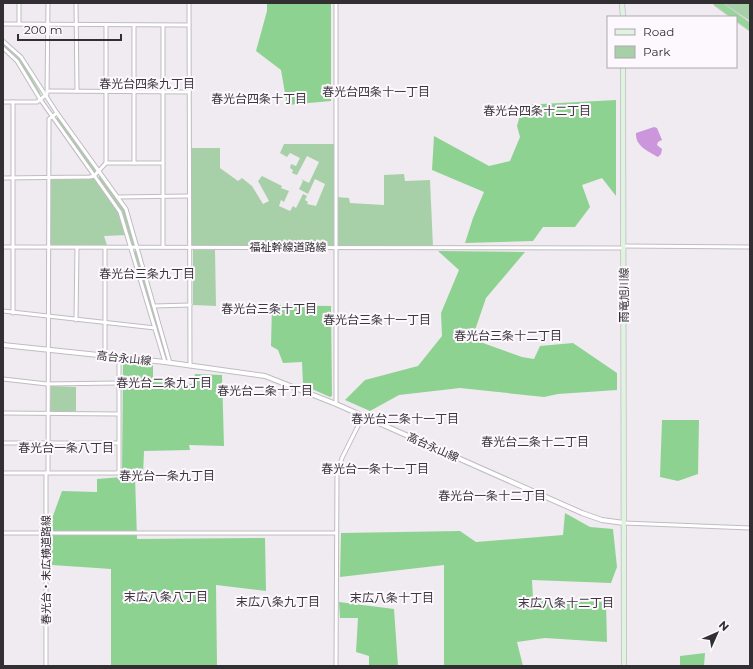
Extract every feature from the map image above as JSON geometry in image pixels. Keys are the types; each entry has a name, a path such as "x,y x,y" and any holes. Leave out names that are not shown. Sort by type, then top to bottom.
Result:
{"highway":[{"path":"717,3 735,16"},
{"path":"737,18 750,27"}],"main road":[{"path":"622,3 623,16"},
{"name":"雨竜旭川線","path":"623,68 624,522"},
{"path":"624,522 624,666"}],"street":[{"path":"19,3 19,24"},
{"path":"3,102 37,102 45,96 48,91 48,3"},
{"path":"76,3 77,92"},
{"path":"189,3 188,247 190,366"},
{"name":"福祉幹線道路線","path":"3,247 335,247 336,3"},
{"path":"3,24 189,25"},
{"path":"3,178 94,176 106,163 106,25"},
{"path":"134,25 134,163"},
{"path":"163,25 163,247"},
{"path":"3,41 21,57 45,96 126,209 170,363"},
{"path":"3,48 17,61 40,99 120,212 165,362"},
{"path":"48,91 188,92"},
{"path":"13,102 13,313"},
{"path":"52,116 57,113"},
{"name":"春光台・末広横道路線","path":"46,666 48,177 49,119 52,116"},
{"path":"106,163 162,163"},
{"path":"118,197 188,196"},
{"path":"336,404 335,247 750,246"},
{"path":"76,320 77,248"},
{"path":"105,248 105,356"},
{"path":"154,306 190,305"},
{"path":"3,312 155,328"},
{"name":"高台永山線","path":"3,345 165,362 265,376 336,404 582,513 602,520 624,522"},
{"path":"3,473 119,472 119,358"},
{"path":"3,379 47,384 118,383"},
{"path":"3,414 119,414"},
{"path":"336,666 337,474 342,458 363,416"},
{"path":"3,443 119,443"},
{"path":"624,522 750,528"},
{"path":"3,533 336,533"}],"green space":[{"path":"267,3 331,3 331,101 287,105 281,70 256,51 267,11"},
{"path":"723,3 750,3 750,21"},
{"path":"3,42 18,54 41,94 39,95 15,56 3,46"},
{"path":"616,100 616,196 602,178 582,185 590,207 575,227 543,227 533,241 465,243 473,218 484,192 432,170 434,136 489,166 510,161 520,137 517,126 523,105"},
{"path":"58,117 96,171 94,173 56,119"},
{"path":"284,144 336,144 336,197 349,198 350,203 384,205 384,175 404,174 405,181 430,180 433,247 189,247 189,148 220,148 220,168 238,181 242,178 252,186 263,204 269,201 258,181 262,176 282,186 281,188 289,191 284,202 281,200 279,206 290,211 293,206 296,208 303,194 307,196 305,200 308,202 307,204 316,206 325,184 315,179 308,194 299,189 303,181 301,179 309,183 319,162 307,156 297,175 292,173 293,170 290,168 291,164 296,166 300,158 290,153 287,157 280,153"},
{"path":"100,175 125,210 135,246 132,245 121,211 98,178"},
{"path":"94,176 120,212 127,235 104,236 108,248 48,247 48,177"},
{"path":"136,250 138,252 169,361 165,360 134,252"},
{"path":"193,250 215,250 216,306 193,305"},
{"path":"438,251 525,252 486,298 472,339 522,357 534,359 540,346 573,343 617,373 617,390 558,394 544,397 460,388 399,395 370,411 345,400 365,380 418,366 442,336 441,313 459,270"},
{"path":"272,305 331,306 332,396 330,397 303,385 302,362 283,363 278,350 271,346"},
{"path":"123,361 153,365 153,382 193,384 195,374 222,375 224,446 189,445 190,450 144,451 143,476 135,476 137,539 265,538 266,591 216,585 217,666 111,666 111,569 52,565 50,524 62,491 97,492 97,479 122,477"},
{"path":"51,386 76,387 76,411 50,411"},
{"path":"662,420 699,420 698,474 678,481 660,477"},
{"path":"565,513 590,527 613,529 617,567 611,583 532,580 533,599 606,602 607,642 545,638 517,642 523,666 444,666 444,565 340,577 341,533 460,531 476,542 563,535"},
{"path":"339,602 394,609 398,666 369,666 369,656 356,652 358,618 340,618"},
{"path":"705,653 704,666 680,666 680,656"}],"shaded area":[{"path":"654,127 657,128 662,140 658,142 657,145 662,149 661,154 658,157 643,148 636,138 636,133"}],"district":[{"name":"春光台四条九丁目","path":"147,84"},
{"name":"春光台四条十一丁目","path":"376,92"},
{"name":"春光台四条十丁目","path":"259,99"},
{"name":"春光台四条十二丁目","path":"537,111"},
{"name":"春光台三条九丁目","path":"147,274"},
{"name":"春光台三条十丁目","path":"269,309"},
{"name":"春光台三条十一丁目","path":"377,320"},
{"name":"春光台三条十二丁目","path":"508,336"},
{"name":"春光台二条九丁目","path":"164,383"},
{"name":"春光台二条十丁目","path":"265,391"},
{"name":"春光台二条十一丁目","path":"405,419"},
{"name":"春光台二条十二丁目","path":"535,442"},
{"name":"春光台一条八丁目","path":"66,448"},
{"name":"春光台一条十一丁目","path":"375,469"},
{"name":"春光台一条九丁目","path":"167,476"},
{"name":"春光台一条十二丁目","path":"492,496"},
{"name":"末広八条八丁目","path":"166,597"},
{"name":"末広八条十丁目","path":"392,598"},
{"name":"末広八条九丁目","path":"278,602"},
{"name":"末広八条十二丁目","path":"566,603"}]}
